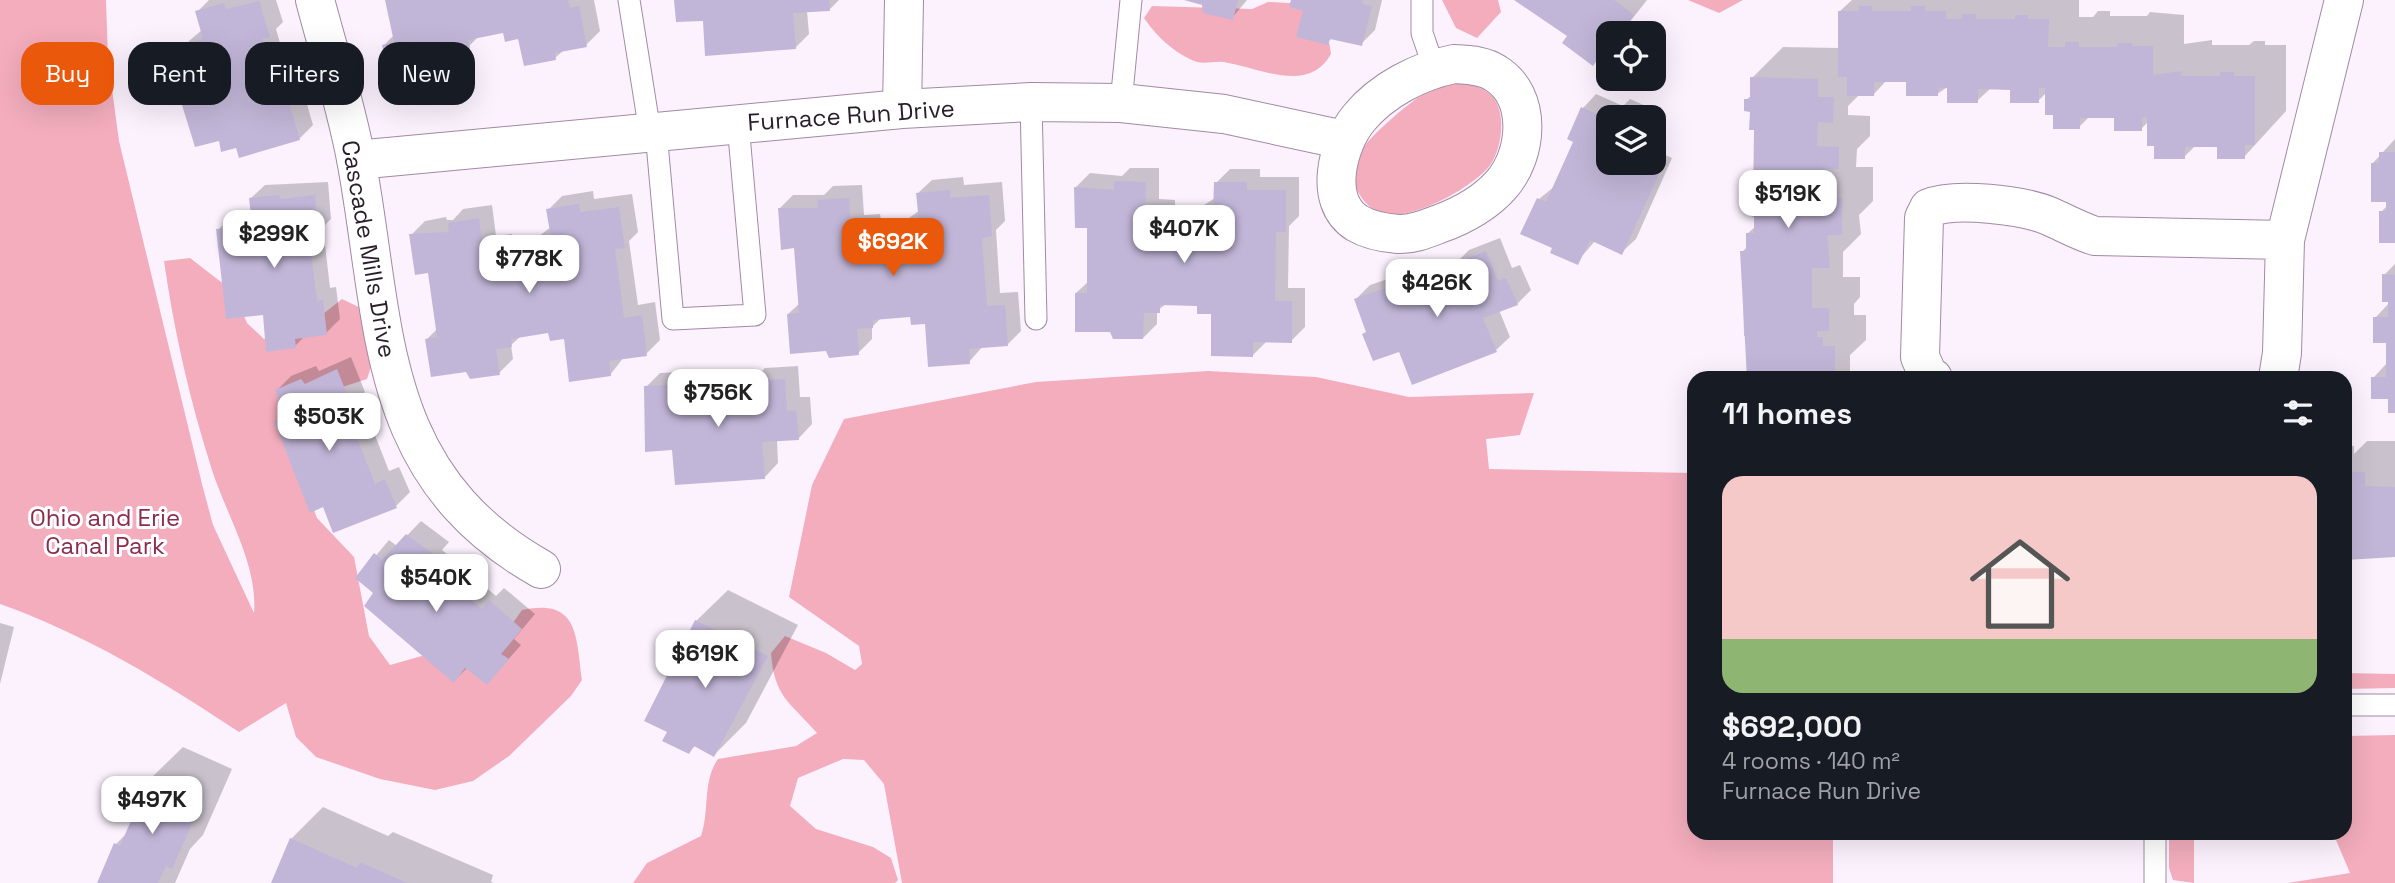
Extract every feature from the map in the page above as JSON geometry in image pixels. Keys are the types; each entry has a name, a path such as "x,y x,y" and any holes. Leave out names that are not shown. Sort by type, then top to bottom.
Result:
{"street":[{"name":"Cascade Mills Drive","path":"315,0 356,160 385,351 395,387 432,470 456,505 508,550 541,569"},
{"path":"902,109 904,0"},
{"path":"2279,371 2285,240 2344,0"},
{"path":"1474,65 1494,72 1517,97 1522,113 1517,162 1502,185 1483,202 1452,219 1423,230 1401,234 1373,230 1354,222 1343,204 1337,183 1338,163 1344,140 1368,107 1415,76 1434,68 1474,65"},
{"name":"Furnace Run Drive","path":"356,160 902,109 1031,102 1121,103 1224,114 1344,140"},
{"path":"1926,371 1920,357 1924,218 1929,208 1941,203 2015,206 2049,216 2072,229 2095,236 2285,240"}],"lane":[{"path":"629,0 653,132 673,319 755,315 738,124"},
{"path":"1121,103 1131,0"},
{"path":"1422,0 1422,33 1434,68"},
{"path":"1031,102 1036,319"},
{"path":"2352,705 2395,705"},
{"path":"2155,840 2155,883"}],"green space":[{"name":"Ohio and Erie Canal Park","path":"0,0 106,0 107,42 21,42 21,105 114,104 119,141 213,525 254,613 254,595 246,559 212,470 190,392 164,261 190,258 234,292 247,323 264,339 318,318 342,299 367,311 374,358 367,379 281,407 284,433 317,518 354,557 369,636 390,665 443,650 484,664 522,610 541,608 555,610 564,615 571,624 582,680 571,696 509,756 473,781 435,790 380,779 316,757 296,737 286,703 239,732 123,660 63,630 0,604"},
{"path":"1442,0 1498,0 1501,12 1477,38 1456,28"},
{"path":"1688,0 1743,0 1719,13"},
{"path":"1268,2 1307,4 1328,36 1331,54 1321,66 1296,76 1223,62 1197,62 1167,44 1144,18 1152,6 1252,9"},
{"path":"1457,81 1483,89 1491,95 1500,111 1501,132 1492,162 1469,184 1425,207 1398,215 1372,209 1356,188 1353,173 1359,154 1376,133 1412,102 1431,89"},
{"path":"1208,371 1316,377 1409,397 1534,393 1520,435 1486,439 1489,469 1687,473 1687,840 1833,840 1833,883 902,883 884,784 864,760 843,759 798,778 790,806 816,829 873,847 891,858 898,880 895,883 633,883 647,863 701,836 710,777 718,759 796,746 817,733 791,706 776,680 771,653 785,636 826,653 855,670 862,664 859,646 789,597 812,485 844,419 1036,382"},
{"path":"2352,673 2395,674 2395,688 2352,689"},
{"path":"2395,735 2395,883 2288,883 2350,873 2336,840 2352,840 2352,736"},
{"path":"2169,840 2194,840 2194,883 2173,880 2169,868"}],"building":[{"path":"385,0 568,0 570,8 579,6 587,47 555,53 556,60 524,66 518,39 505,42 503,33 468,42 394,42"},
{"path":"674,0 829,0 830,11 793,13 796,49 705,56 703,21 676,22"},
{"path":"1184,0 1238,0 1233,20 1203,13 1202,5"},
{"path":"1291,0 1363,0 1362,4 1372,6 1362,46 1330,39 1328,45 1296,37 1303,11 1289,7"},
{"path":"1514,0 1614,0 1634,15 1630,21 1596,21 1596,62 1593,66 1562,43 1567,36"},
{"path":"259,1 270,37 262,39 263,42 245,42 245,105 290,105 300,140 239,158 236,148 221,152 219,141 195,147 182,105 231,105 231,42 193,42 203,39 195,11 224,3 226,9"},
{"path":"1859,6 1872,6 1872,11 1911,11 1911,6 1925,6 1925,11 1946,11 1946,19 1962,19 1962,14 1976,14 1976,19 2015,19 2015,15 2028,15 2028,19 2049,19 2048,47 2065,47 2065,42 2079,42 2079,47 2117,47 2117,43 2132,43 2132,46 2153,46 2153,75 2181,71 2181,76 2220,76 2220,72 2234,72 2234,76 2255,76 2255,145 2245,145 2245,159 2217,159 2217,147 2185,147 2185,159 2154,159 2154,146 2147,146 2147,117 2142,117 2142,131 2114,131 2114,118 2080,118 2080,129 2053,129 2053,115 2045,115 2045,88 2039,88 2039,103 2010,103 2010,90 1978,89 1978,103 1947,103 1947,88 1939,88 1939,82 1938,96 1906,96 1906,82 1874,82 1874,96 1847,96 1847,77 1838,77 1838,11 1859,11"},
{"path":"1750,77 1818,79 1818,97 1834,97 1833,123 1818,122 1817,146 1839,147 1839,169 1826,169 1825,198 1842,198 1842,235 1827,235 1830,268 1812,268 1812,308 1829,308 1829,331 1817,331 1817,337 1823,337 1823,346 1835,346 1835,371 1747,371 1740,251 1746,251 1746,233 1754,233 1754,217 1749,215 1749,201 1753,201 1754,130 1749,130 1750,112 1744,111 1744,99 1750,99"},
{"path":"1581,107 1596,114 1596,175 1659,175 1622,255 1590,240 1578,265 1550,253 1552,248 1520,234 1537,198 1546,202 1573,142 1567,139"},
{"path":"2379,152 2395,152 2395,243 2379,243 2379,211 2386,211 2386,202 2371,202 2371,163 2379,163"},
{"path":"1114,181 1146,182 1145,212 1161,213 1161,218 1195,218 1195,211 1213,212 1214,182 1247,182 1247,190 1286,190 1286,232 1276,232 1275,301 1292,301 1292,343 1253,342 1253,357 1211,356 1211,314 1197,314 1197,306 1160,305 1160,313 1144,313 1143,339 1113,339 1110,332 1075,332 1075,293 1087,293 1087,228 1075,228 1074,187 1114,190"},
{"path":"950,190 950,198 989,195 992,236 982,238 987,306 1005,305 1008,346 969,349 970,364 928,367 925,324 911,325 910,317 873,320 873,328 857,329 859,355 829,358 826,351 790,354 787,314 799,313 794,248 781,250 778,208 818,208 817,200 849,198 851,228 867,227 867,233 901,230 900,223 919,222 916,193"},
{"path":"279,195 280,199 315,195 318,235 309,236 317,301 323,300 327,335 295,339 296,348 266,352 263,315 226,319 216,229 252,225 249,198"},
{"path":"579,204 580,212 619,207 625,248 615,249 624,318 642,315 647,356 609,361 611,376 569,382 564,339 550,341 548,333 511,339 512,347 496,349 500,375 470,379 466,372 431,377 425,339 437,337 428,273 415,275 409,234 449,232 448,223 479,218 483,249 499,246 500,252 533,248 532,240 551,238 546,209"},
{"path":"1486,251 1498,281 1506,278 1518,305 1483,318 1497,352 1412,385 1399,352 1373,361 1362,334 1366,332 1354,299 1391,286 1394,294 1455,270 1453,264"},
{"path":"2382,274 2395,275 2395,413 2388,413 2388,399 2371,399 2371,377 2386,377 2386,343 2373,343 2373,317 2388,317 2388,302 2382,302"},
{"path":"337,369 352,407 346,410 375,484 385,479 397,508 333,533 323,507 310,513 274,421 285,417 275,390 301,379 305,384"},
{"path":"785,379 787,411 796,410 799,440 762,442 765,479 675,485 672,450 645,452 644,386 684,384 685,393 750,387 749,381"},
{"path":"2352,472 2365,472 2365,486 2395,487 2395,557 2352,560"},
{"path":"406,534 437,557 430,565 482,609 489,600 522,629 501,654 509,659 487,685 465,668 454,683 364,606 373,593 355,578 374,553 382,560"},
{"path":"695,620 768,656 714,757 694,746 689,754 662,741 667,732 644,721"},
{"path":"150,777 202,800 172,869 166,866 158,883 97,883 114,843 120,846"},
{"path":"290,838 357,868 360,862 407,883 271,883"}]}
